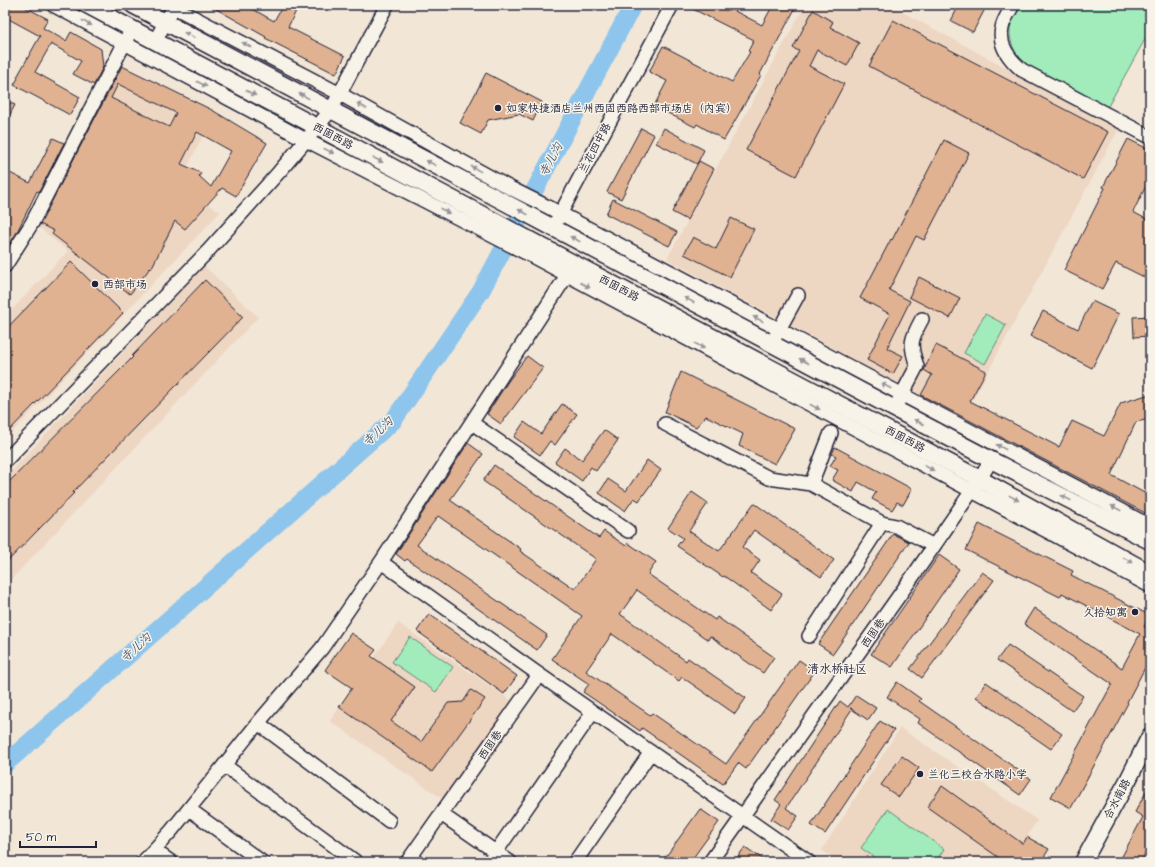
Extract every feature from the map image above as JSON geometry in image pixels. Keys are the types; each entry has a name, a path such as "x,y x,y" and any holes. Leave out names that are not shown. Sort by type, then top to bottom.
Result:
{"main road":[{"name":"西固西路","path":"87,5 155,41 311,134 571,269 976,485 1150,573"},
{"name":"西固西路","path":"132,5 331,110 552,218 898,402 991,460 1150,541"},
{"name":"合水南路","path":"1083,862 1128,780 1150,736"}],"street":[{"path":"53,5 125,43 311,134"},
{"path":"5,461 208,251 311,134 331,110 387,5"},
{"name":"兰花四中路","path":"552,218 672,5"},
{"path":"1013,5 1002,28 1001,38 1010,60 1022,70 1150,138"},
{"path":"155,41 173,6 340,94 506,195"},
{"path":"5,266 32,223 132,29"},
{"path":"143,862 189,809 258,723 322,648 381,562 571,269"},
{"path":"775,337 798,295"},
{"path":"922,319 912,338 913,354 917,366 898,402 1150,526"},
{"path":"472,423 628,531"},
{"path":"665,424 769,478 811,484 882,523 896,526 934,546"},
{"path":"811,484 831,433"},
{"name":"西固巷","path":"710,862 934,546 976,485 991,460"},
{"path":"976,485 1150,586"},
{"path":"809,636 882,523"},
{"path":"381,562 540,675 809,862"},
{"name":"西固巷","path":"407,862 540,675"},
{"path":"492,857 593,712"},
{"path":"258,723 389,821"},
{"path":"575,862 651,752"},
{"path":"224,765 356,862"},
{"path":"189,809 262,862"},
{"path":"441,814 492,857 510,862"},
{"path":"154,850 171,862"}],"shaded area":[{"path":"805,5 889,5 1119,128 963,418 667,259"},
{"name":"西部市场","path":"119,64 214,112 188,166 202,175 195,196 220,212 5,440 5,317 68,251 37,226"},
{"path":"204,266 258,317 5,586 5,478"},
{"path":"398,623 512,701 443,799 330,721"},
{"name":"兰化三校合水路小学","path":"900,728 1037,820 1012,862 838,862 822,850"}],"green space":[{"path":"1018,5 1150,5 1150,30 1107,108 1020,61 1013,46 1010,33 1014,13"},
{"path":"985,314 1006,325 985,364 964,353"},
{"path":"410,637 453,667 436,692 392,662"},
{"path":"888,809 944,849 935,862 881,862 861,848"}],"building":[{"path":"5,5 21,5 48,19 43,28 66,41 71,32 101,49 103,67 94,85 73,74 81,61 51,44 35,72 80,97 70,115 14,85 40,36 5,17"},
{"path":"209,5 245,5 274,21 283,5 299,5 288,27 345,56 336,74 265,38 266,37"},
{"path":"685,5 723,5 762,25 773,5 797,5 760,74 761,75 724,140 697,124 695,127 654,106 667,81 649,72 663,46 732,82 750,52 748,51 754,40"},
{"path":"959,5 987,5 973,32 951,21"},
{"path":"813,10 833,22 830,27 859,43 847,66 817,50 809,66 844,84 796,176 746,150 799,51 793,48"},
{"path":"893,20 1108,132 1083,179 869,66"},
{"path":"122,66 212,110 267,143 236,196 222,188 185,229 175,221 151,269 150,268 130,294 52,234 54,231 40,224","holes":["118,84 176,113 169,127 111,98","197,132 231,151 211,187 199,176 201,173 181,164"]},
{"path":"486,73 542,102 533,121 519,114 488,120 481,134 460,123"},
{"path":"5,100 15,105 5,124"},
{"path":"641,128 654,135 621,199 607,192"},
{"path":"664,128 704,150 697,164 656,143"},
{"path":"53,138 64,143 39,192 37,191 16,234 5,251 5,177 8,172 30,183"},
{"path":"1128,139 1150,150 1150,178 1133,212 1150,221 1150,280 1116,263 1102,289 1064,270 1105,188 1103,187"},
{"path":"944,140 969,153 924,240 916,236 889,290 910,301 887,348 903,356 893,374 867,360 890,314 860,298"},
{"path":"699,161 714,169 687,220 672,212"},
{"path":"613,199 677,232 669,246 606,214"},
{"path":"731,218 754,229 730,277 684,254 693,237 716,249"},
{"path":"71,262 123,313 5,435 5,330"},
{"path":"919,277 960,298 950,318 909,297"},
{"path":"205,280 243,317 5,564 5,486 133,357 132,356"},
{"path":"1092,301 1119,314 1092,368 1030,336 1043,311 1078,329"},
{"path":"1150,316 1150,336 1134,337 1133,317"},
{"path":"936,345 986,371 970,401 1059,447 1072,421 1104,436 1121,403 1150,394 1150,419 1136,422 1111,475 1150,496 1150,508 1147,514 921,395 932,375 924,370"},
{"path":"527,356 543,368 501,424 487,414"},
{"path":"681,372 795,429 775,464 739,446 743,434 706,416 696,427 665,412"},
{"path":"562,404 577,414 555,445 550,441 540,455 514,437 524,422 541,434"},
{"path":"604,430 618,440 596,471 591,467 582,481 555,462 565,448 582,460"},
{"path":"468,443 483,454 450,500 521,549 520,551 575,589 596,559 483,481 494,465 599,538 604,531 626,546 628,543 656,562 648,574 715,620 717,617 774,657 763,673 710,636 708,640 637,590 620,614 686,661 688,658 746,698 735,714 682,677 679,681 612,634 586,671 650,715 652,713 726,764 799,660 815,671 746,769 738,763 723,784 642,728 640,731 583,692 589,684 552,659 582,616 438,516 417,545 547,635 537,650 407,559 405,561 396,554"},
{"path":"835,447 912,489 903,505 897,502 892,510 872,499 876,492 858,482 853,492 832,480 838,470 830,466 836,456 832,454"},
{"path":"647,460 661,470 639,501 634,498 625,511 599,493 608,479 626,491"},
{"path":"692,492 708,503 689,531 719,551 754,503 834,560 821,577 754,530 742,547 760,560 751,573 782,594 771,610 724,576 723,577 677,546 683,538 668,528"},
{"path":"979,524 1073,571 1071,575 1149,615 1144,627 1150,630 1150,658 1127,702 1128,703 1071,808 1051,797 1112,684 1024,624 1034,608 1122,668 1140,634 1062,593 1060,597 966,550"},
{"path":"893,534 909,542 833,654 818,644"},
{"path":"939,555 959,569 892,667 871,654"},
{"path":"982,572 994,580 922,678 910,669"},
{"path":"429,614 517,676 504,694 417,631"},
{"path":"351,633 376,650 371,656 415,687 391,721 421,742 448,703 463,702 471,690 485,699 432,772 339,707 352,688 325,670"},
{"path":"1008,645 1083,696 1072,711 997,660"},
{"path":"897,682 921,699 919,701 1031,779 1020,795 918,723 920,719 887,697"},
{"path":"986,682 1062,734 1051,749 976,697"},
{"path":"856,695 876,708 868,720 852,709 786,808 798,816 788,830 771,819 781,804 775,800 840,701 848,707"},
{"path":"880,721 894,730 825,834 811,825"},
{"path":"902,756 919,768 899,797 881,785"},
{"path":"1150,785 1150,844 1141,862 1119,862 1143,817 1135,812"},
{"path":"942,786 1023,844 1027,837 1049,849 1041,862 1005,862 927,807"},
{"path":"700,809 719,822 690,862 662,862"},
{"path":"745,847 767,862 734,862"}],"waterway":[{"name":"寺儿沟","path":"5,764 393,421 481,291 633,5"}],"place":[{"name":"如家快捷酒店兰州西固西路西部市场店（内宾）","path":"498,108"},
{"name":"西部市场","path":"95,284"},
{"name":"久拾知寓","path":"1135,612"},
{"name":"兰化三校合水路小学","path":"920,774"}],"district":[{"name":"清水桥社区","path":"837,669"}]}
